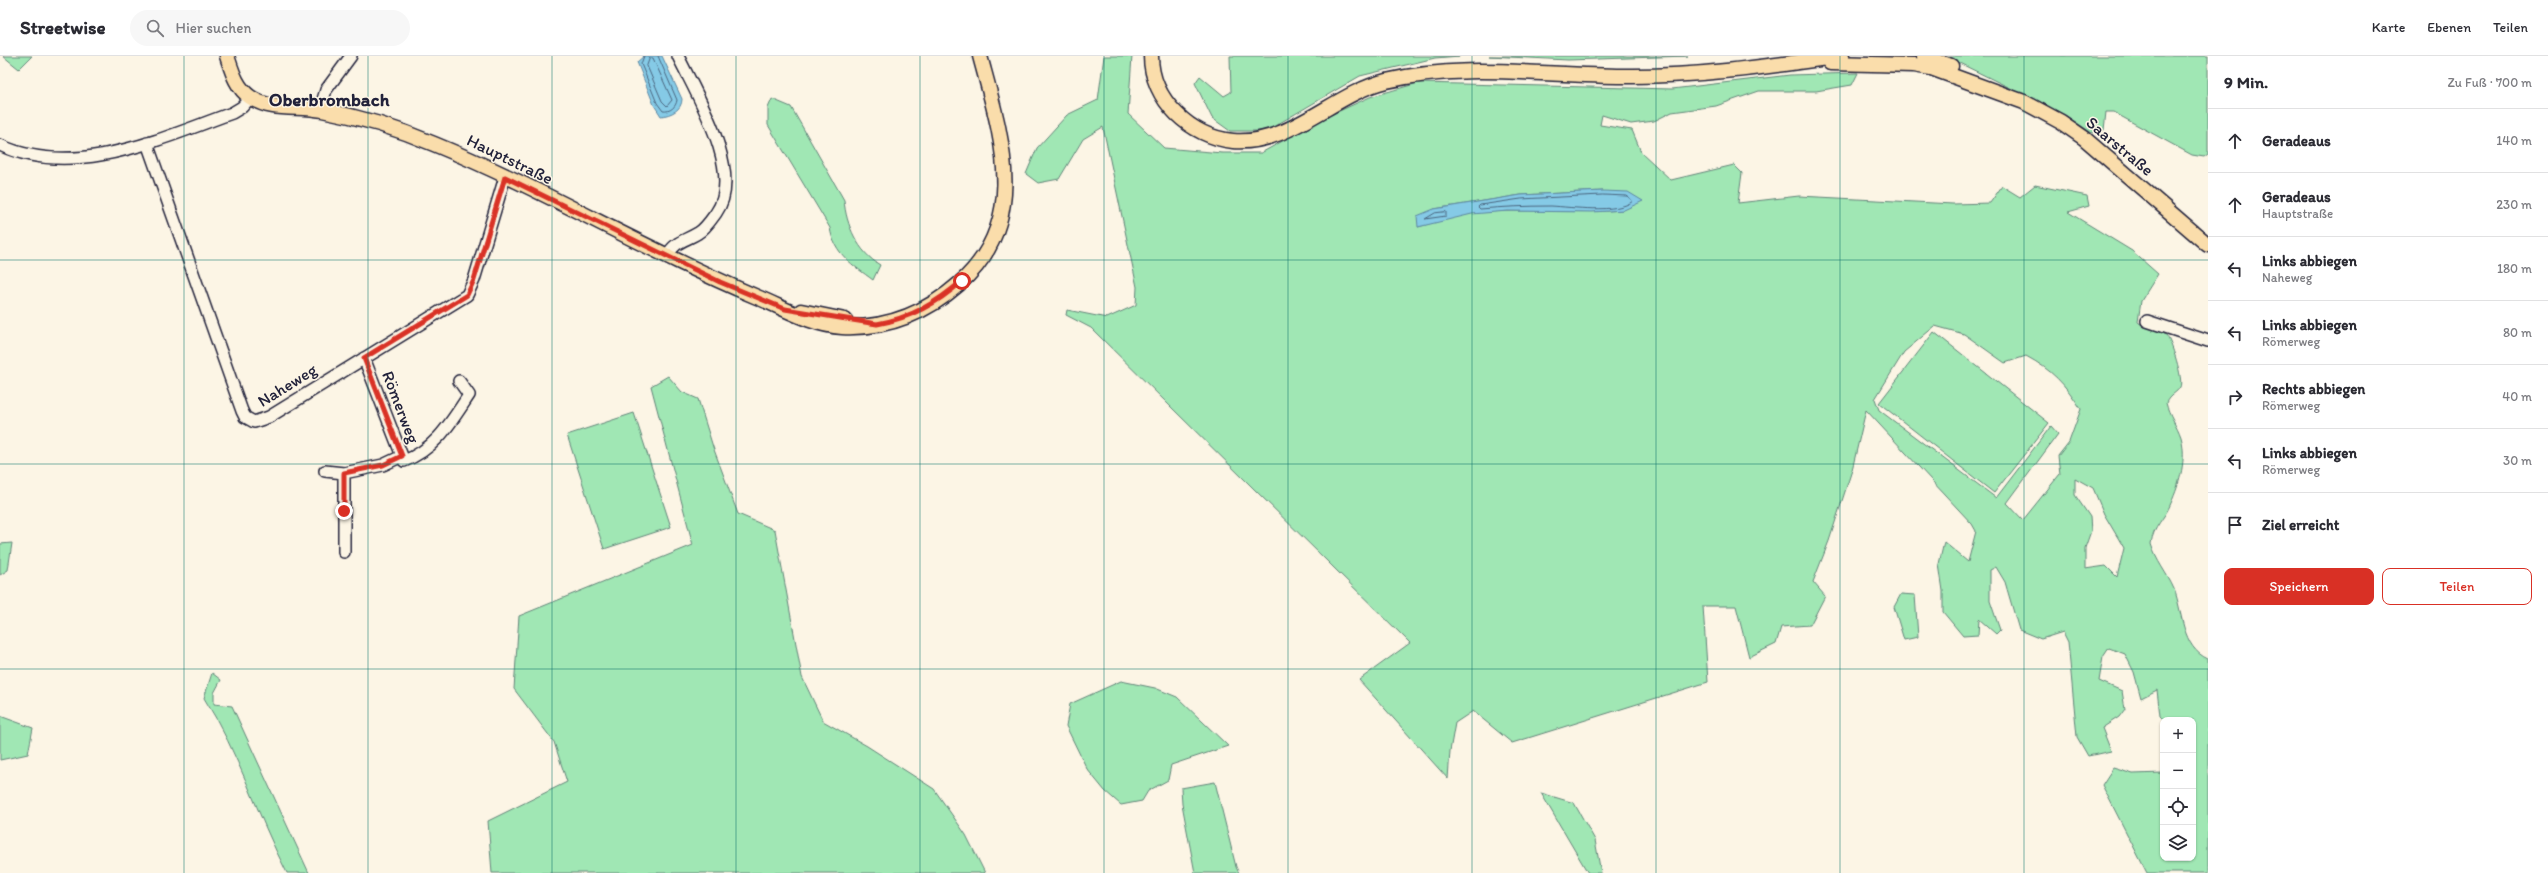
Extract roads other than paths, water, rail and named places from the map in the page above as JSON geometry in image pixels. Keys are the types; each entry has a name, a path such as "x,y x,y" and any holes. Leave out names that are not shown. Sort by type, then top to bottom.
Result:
{"main road":[{"name":"Hauptstraße","path":"227,56 240,88 251,97 272,106 320,109 420,138 505,177 720,282 824,325 842,327 877,324 907,316 940,300 973,269 994,235 1005,197 1005,161 997,120 980,56"},
{"path":"1151,56 1154,78 1160,92 1178,116 1203,133 1217,138 1245,141 1259,140 1286,130 1332,104 1366,88 1423,74 1462,71 1653,76 1811,61 1842,56"},
{"path":"1924,56 1965,72 1999,91"},
{"path":"1811,61 1921,66 1999,91"},
{"name":"Saarstraße","path":"1999,91 2045,113 2084,138 2208,245"}],"street":[{"path":"320,109 326,90 351,56"},
{"path":"668,256 676,243 698,233 711,219 722,202 725,188 724,168 716,136 678,56"},
{"path":"0,145 31,155 62,158 110,153 147,143 232,113 242,107 251,97"},
{"name":"Naheweg","path":"147,143 245,417 249,420 262,421 467,295 474,280 505,177"},
{"path":"2147,321 2208,341"},
{"name":"Römerweg","path":"325,471 344,473 383,465 402,456 364,358"},
{"path":"402,456 404,461 419,456 443,433 469,395 459,381"},
{"path":"344,473 344,552"}],"water":[{"path":"644,56 662,56 682,99 682,103 678,109 672,113 661,116 654,105 637,62"},
{"path":"1603,191 1628,192 1643,201 1624,210 1592,212 1508,211 1472,214 1418,227 1417,216 1434,209 1521,195"}],"district":[{"name":"Oberbrombach","path":"329,99"}]}
